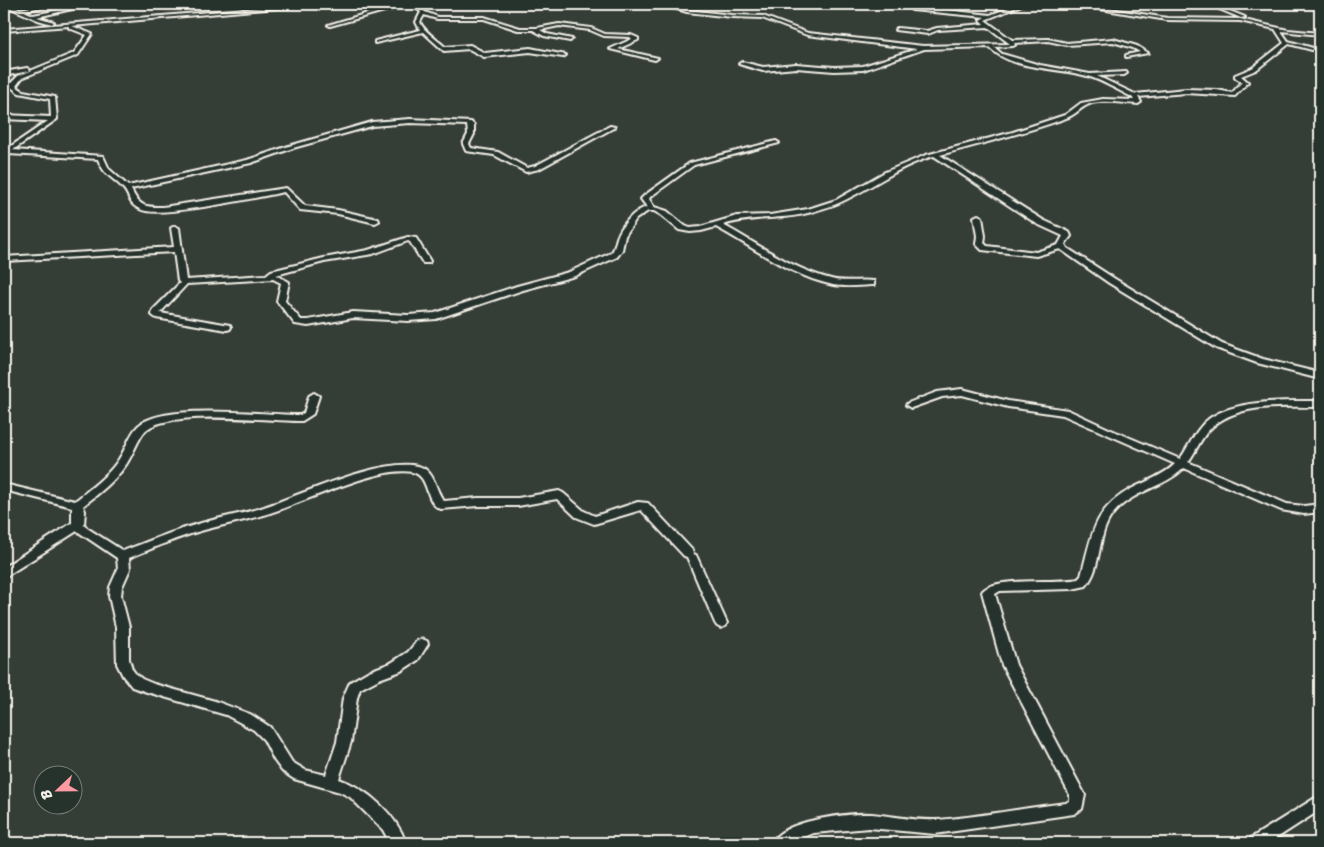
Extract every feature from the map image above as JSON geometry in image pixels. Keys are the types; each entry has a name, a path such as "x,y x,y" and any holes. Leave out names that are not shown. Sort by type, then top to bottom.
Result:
{"street":[{"path":"4,4 22,10 42,21 63,24 90,34 76,54 16,80 13,86 21,92 53,98 54,119"},
{"path":"14,7 27,4"},
{"path":"22,10 53,4"},
{"path":"4,30 321,4"},
{"path":"330,26 387,9 415,4 423,13 437,18 487,18 514,28 534,29 557,25 590,29 604,35 631,36 636,39 613,49 655,58"},
{"path":"665,4 687,11 763,17 806,34 923,48 1010,46 1013,45 1011,42"},
{"path":"1022,4 982,20 1011,42 1048,40 1067,44 1113,40 1135,47 1145,53 1128,56"},
{"path":"1072,4 1158,18 1244,20 1277,29 1320,34"},
{"path":"1209,4 1225,11 1239,14 1244,17 1244,20"},
{"path":"34,16 70,9"},
{"path":"912,9 989,16"},
{"path":"423,13 418,25 446,49 470,47 484,55 524,50 563,55"},
{"path":"897,29 926,33 937,29 989,24"},
{"path":"534,29 570,40"},
{"path":"1277,29 1287,42 1320,51"},
{"path":"377,42 423,31"},
{"path":"1134,96 1186,91 1216,92 1233,95 1245,82 1237,76 1254,68 1283,48 1287,42"},
{"path":"269,276 285,282 282,300 298,322 353,315 408,318 436,316 520,288 572,274 614,255 618,250 621,236 633,218 642,210 651,208 664,213 686,230 696,230 737,218 770,217 817,209 838,201 886,173 935,154 1015,133 1070,115 1084,104 1103,101 1138,102 1134,96 1090,75 1072,70 1039,67 1000,55 991,47"},
{"path":"742,64 763,69 796,66 834,69 863,68 923,48"},
{"path":"4,74 41,68"},
{"path":"1090,75 1124,72"},
{"path":"4,117 54,119"},
{"path":"5,154 54,119"},
{"path":"127,188 249,162 291,147 362,126 384,122 433,121 469,123 471,125 471,134 466,144 468,150 496,153 526,170 537,168 612,127"},
{"path":"651,208 645,199 647,196 692,164 776,143"},
{"path":"5,154 101,157 106,170 127,188 131,200 140,208 153,210 221,202 286,190 303,208 338,212 375,221"},
{"path":"935,154 1040,222 1067,236 1061,246 1036,254 985,248 980,244 981,236 978,217"},
{"path":"716,224 796,269 828,281 845,284 871,283"},
{"path":"175,228 182,281 185,282"},
{"path":"227,327 156,315 156,312 185,282 269,276 316,262 370,252 412,239 426,261"},
{"path":"1061,246 1112,281 1208,340 1254,359 1320,376"},
{"path":"4,259 179,249"},
{"path":"911,405 940,394 962,392 1008,404 1065,412 1105,431 1285,507 1304,510 1320,508"},
{"path":"77,505 113,474 126,458 141,429 149,423 160,419 198,416 302,418 308,414 314,396"},
{"path":"780,843 793,834 814,826 870,821 935,827 1069,809 1077,804 1078,795 1009,665 988,592 998,586 1072,586 1082,583 1087,577 1102,522 1107,513 1126,496 1173,471 1183,463 1204,428 1212,420 1223,415 1258,406 1320,404"},
{"path":"122,556 198,528 268,510 368,475 402,468 415,468 424,472 429,478 437,502 441,505 478,502 518,502 559,495 580,514 594,520 638,506 644,506 690,556 721,623"},
{"path":"4,487 77,505"},
{"path":"77,505 79,511 78,525 83,532 122,556 125,560 125,567 115,589 115,598 122,622 123,664 128,674 137,683 233,713 260,726 269,736 282,762 290,770 349,790 359,796 391,827 398,843"},
{"path":"4,572 78,525"},
{"path":"330,784 344,742 350,698 355,686 374,675 396,667 413,656 422,644"},
{"path":"1256,843 1320,802"}]}
